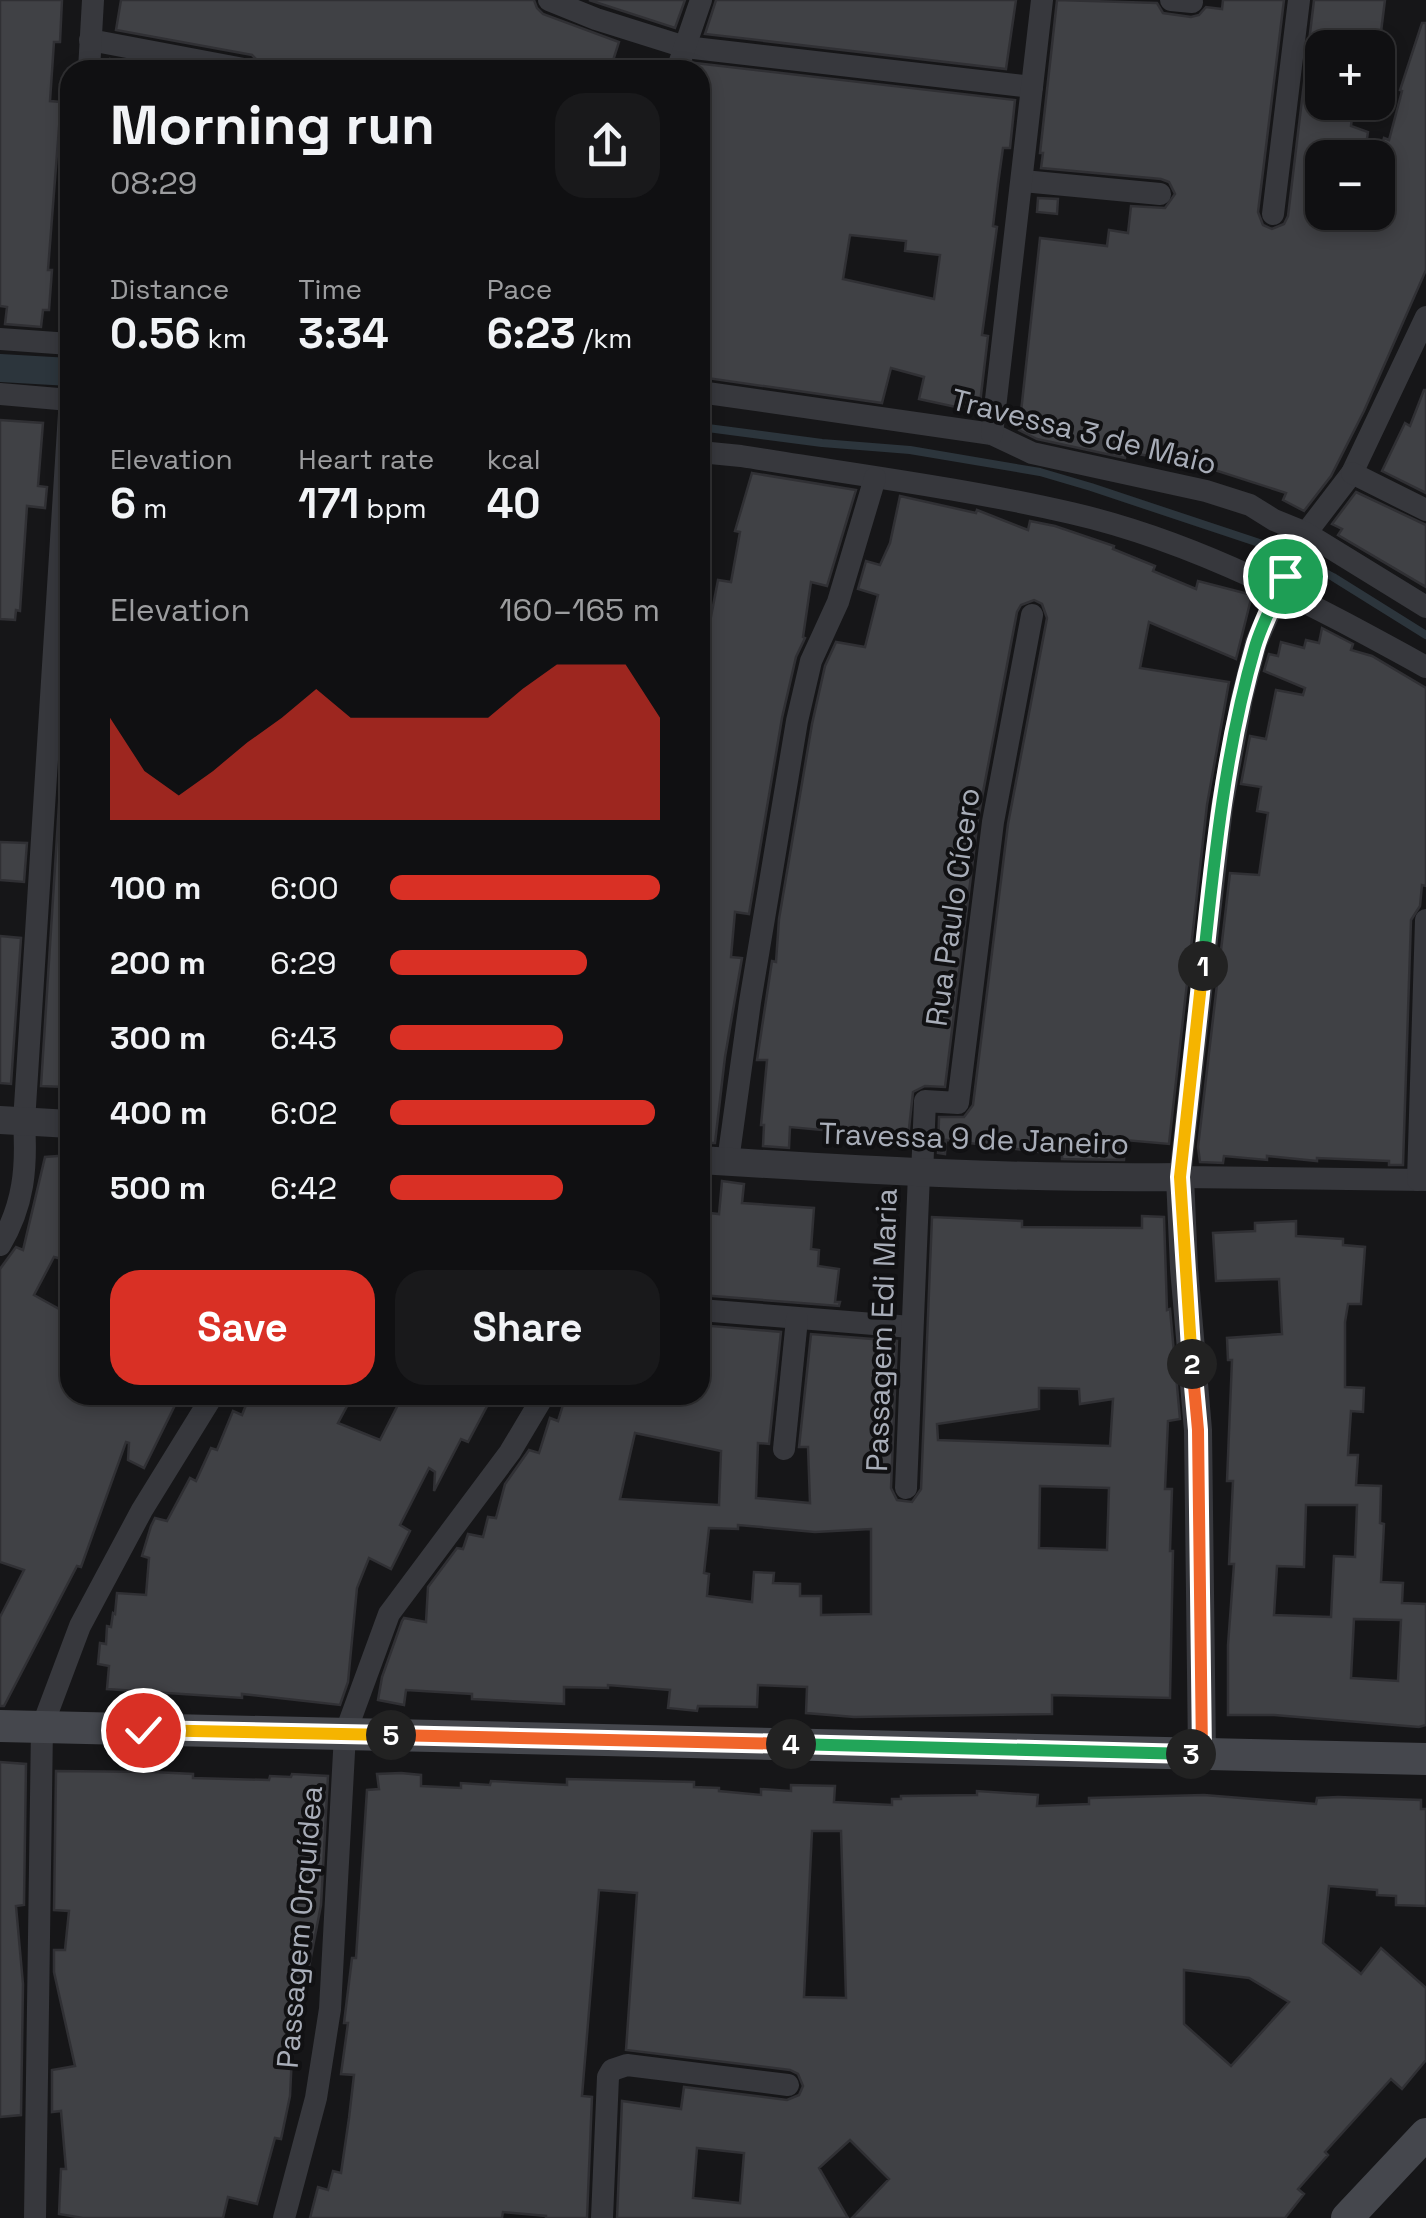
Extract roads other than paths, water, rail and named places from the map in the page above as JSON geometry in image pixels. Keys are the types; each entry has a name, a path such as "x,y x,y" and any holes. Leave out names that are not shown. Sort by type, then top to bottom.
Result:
{"main road":[{"path":"0,1726 1426,1759"},
{"path":"1347,2218 1426,2134"}],"street":[{"path":"89,60 93,0"},
{"path":"550,0 685,47 1032,87"},
{"path":"681,60 701,0"},
{"path":"992,434 1042,0"},
{"path":"1272,214 1299,0"},
{"path":"90,40 196,60"},
{"path":"1022,180 1160,194"},
{"path":"1202,1754 1198,1430 1180,1177 1222,807 1256,643 1306,537 1352,473 1426,317"},
{"path":"0,338 60,343"},
{"name":"Travessa 3 de Maio","path":"710,393 992,434 1032,453 1206,491 1250,505 1426,607"},
{"path":"0,394 60,398"},
{"path":"710,453 1073,513 1282,582 1426,666"},
{"path":"1352,473 1426,510"},
{"path":"714,1160 750,1002 797,721 811,661 838,602 875,478"},
{"path":"0,1244 15,1220 27,1167 12,1121 60,523"},
{"name":"Rua Paulo Cícero","path":"920,1174 924,1101 958,1103 993,822 1032,615"},
{"path":"1422,1180 1426,920"},
{"path":"12,1121 60,1123"},
{"name":"Travessa 9 de Janeiro","path":"714,1160 920,1174 1422,1180"},
{"name":"Passagem Edi Maria","path":"906,1488 920,1174"},
{"path":"710,1311 912,1326"},
{"path":"784,1449 797,1319"},
{"path":"34,2218 42,1727 80,1626 142,1510 207,1405"},
{"name":"Passagem Orquídea","path":"284,2218 316,2098 330,2008 345,1734 389,1614 510,1452 538,1405"},
{"path":"602,2218 608,2077 612,2070 627,2065 788,2085"}],"waterway":[{"path":"0,368 60,371"},
{"path":"710,428 910,450 1040,472 1283,551 1426,635"}]}
